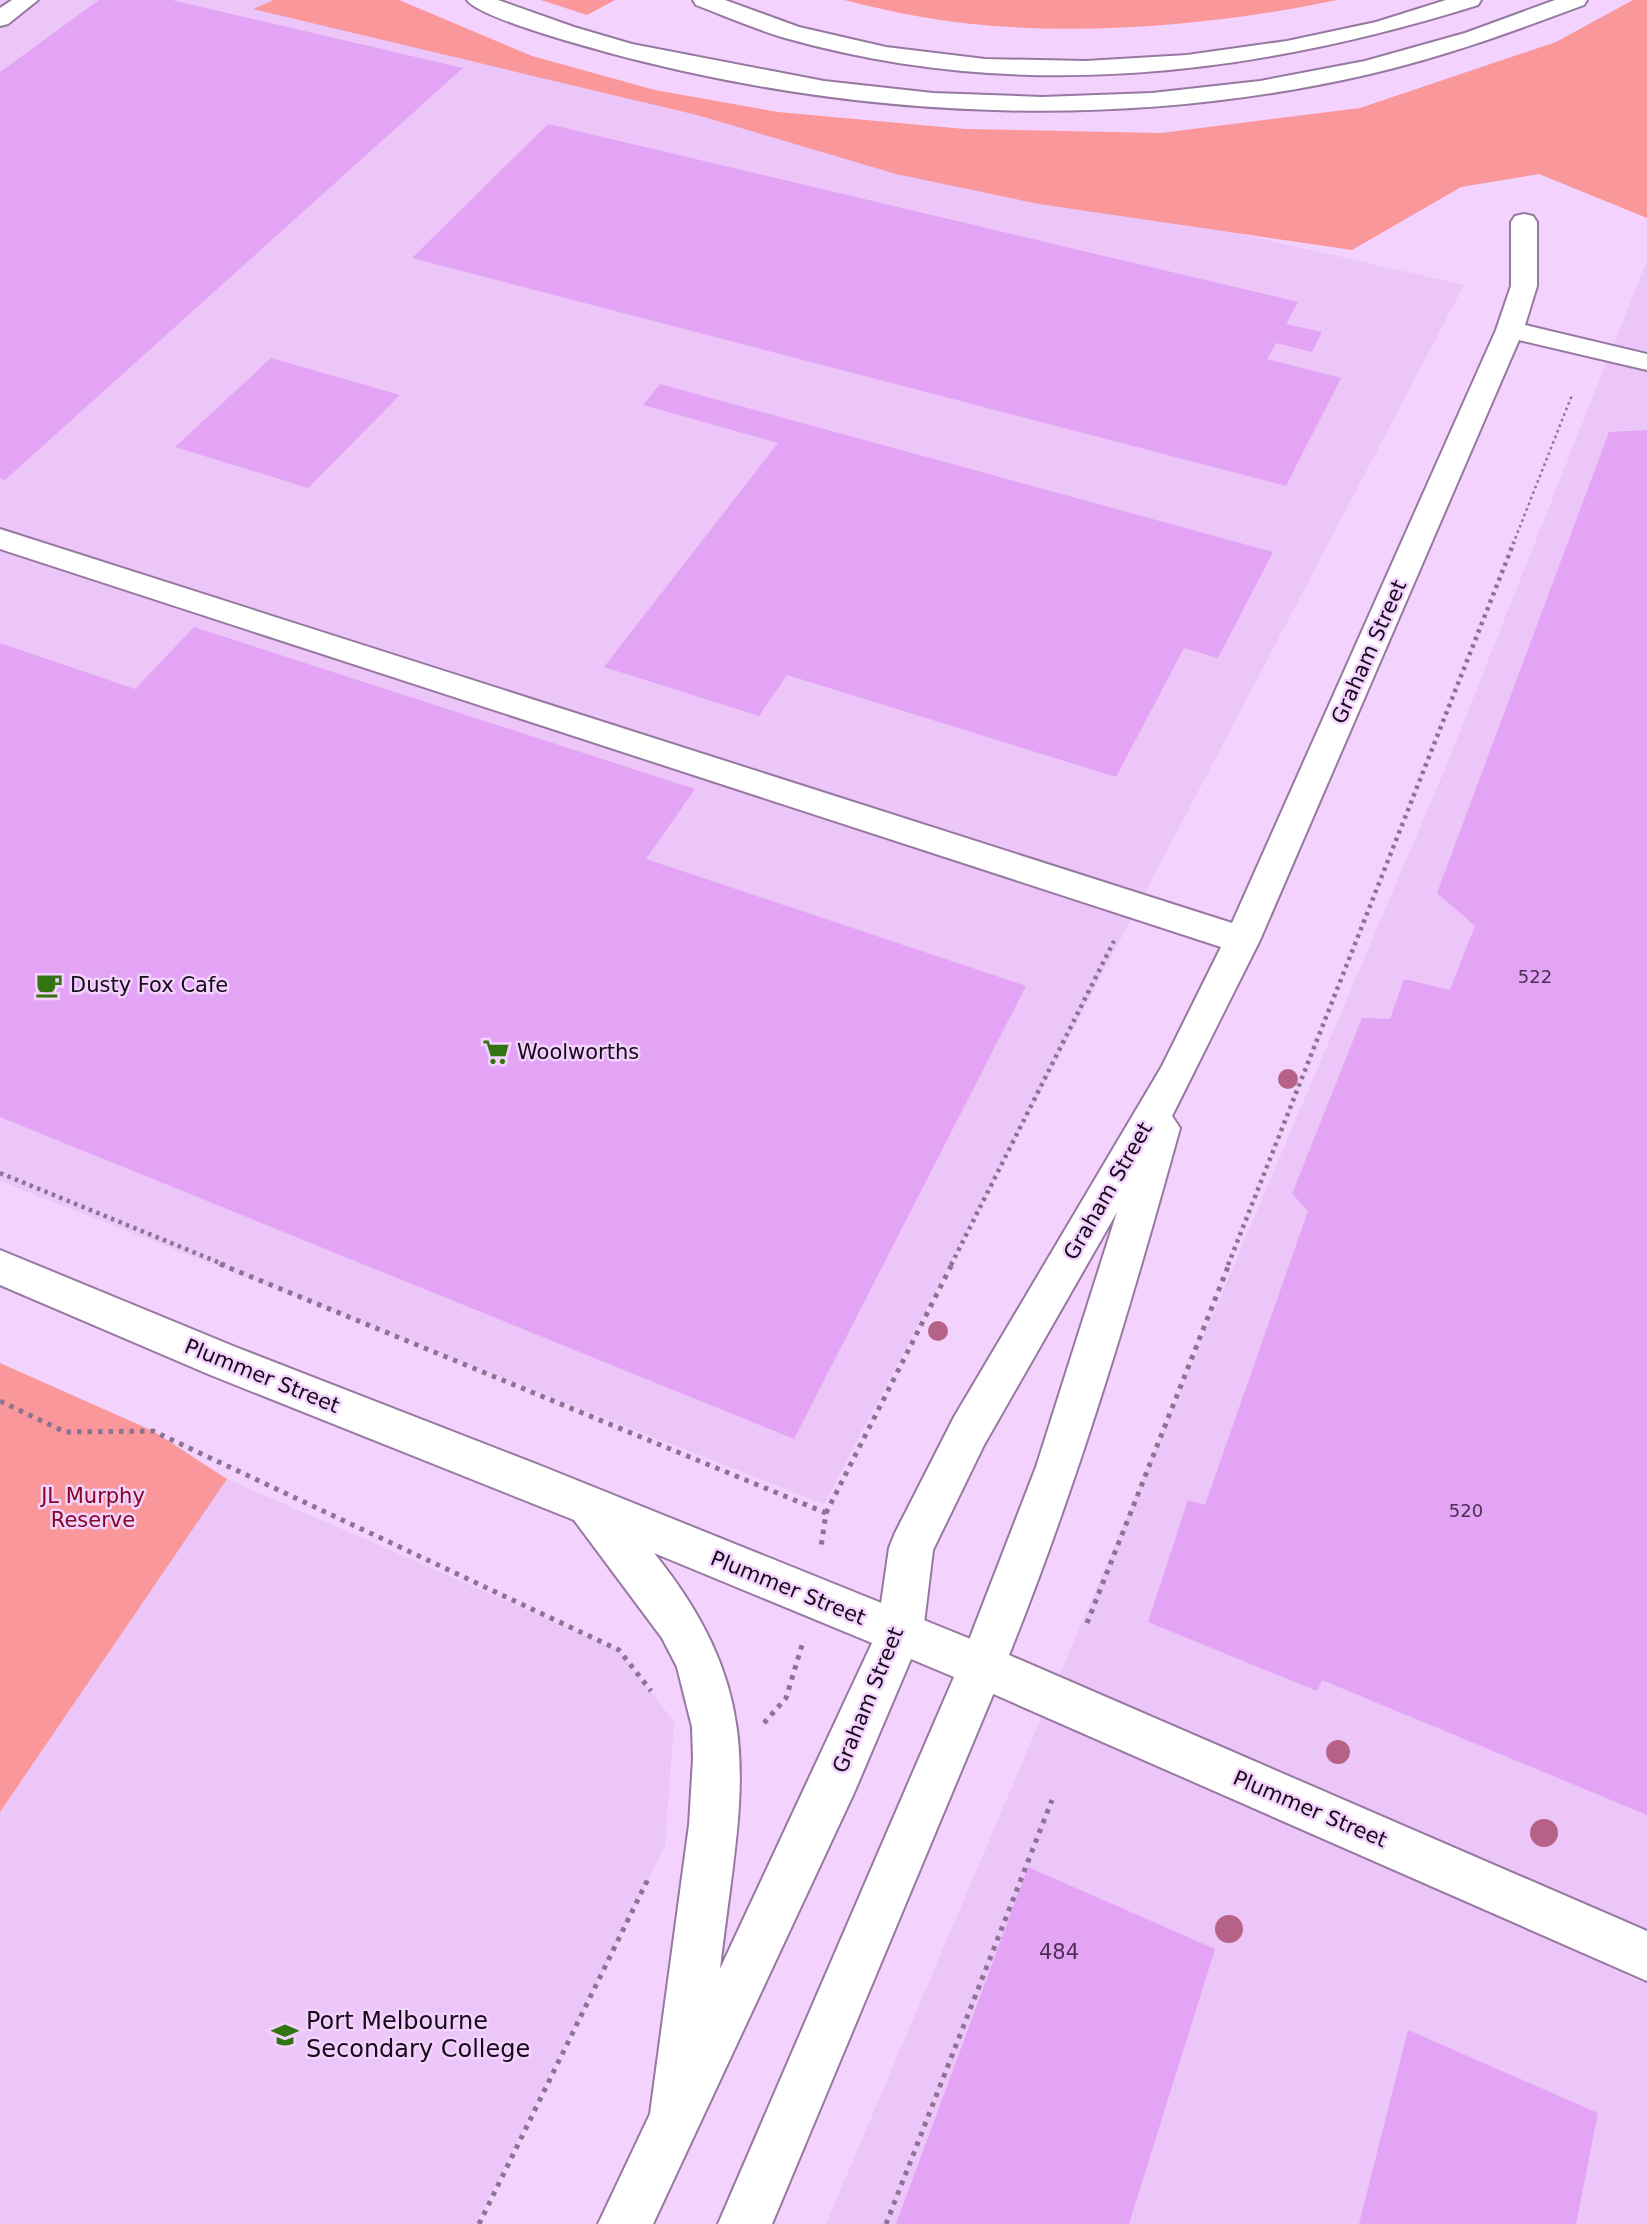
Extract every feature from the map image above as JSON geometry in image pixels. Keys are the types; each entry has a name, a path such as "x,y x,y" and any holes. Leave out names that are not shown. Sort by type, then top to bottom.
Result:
{"main road":[{"path":"0,19 27,0"},
{"path":"478,0 566,32 651,57 756,79 876,97 1027,105 1186,97 1351,72 1434,52 1521,23 1576,0"},
{"path":"704,0 738,16 796,33 879,51 965,65 1042,68 1210,59 1303,46 1366,33 1470,0"},
{"name":"Graham Street","path":"625,2224 879,1686 900,1633 911,1548 948,1474 1177,1073 1242,940 1510,330 1524,286 1524,222"},
{"path":"1510,330 1647,362"},
{"path":"0,539 1242,940"},
{"name":"Graham Street","path":"745,2224 1025,1564 1082,1403 1177,1073"},
{"name":"Plummer Street","path":"0,1267 223,1361 982,1666 1647,1956"},
{"path":"588,1506 673,1615 689,1641 701,1665 715,1725 715,1780 709,1856 675,2122"}],"path":[{"path":"1087,1623 1572,395"},
{"path":"826,1513 1132,904"},
{"path":"0,1401 65,1432 153,1431 619,1650 658,1701"},
{"path":"886,2224 1052,1800"},
{"path":"479,2224 653,1870"}],"shaded area":[{"path":"0,0 274,0 254,9 1464,285 824,1504 0,1181"},
{"path":"1647,261 1647,2224 826,2224 1444,771"},
{"name":"Port Melbourne Secondary College","path":"227,1479 619,1650 674,1722 665,1846 476,2224 0,2224 0,1812"}],"green space":[{"path":"274,0 399,0 532,56 655,90 778,112 965,129 1161,133 1360,108 1556,42 1633,0 1647,0 1647,218 1539,174 1461,187 1352,250 1039,204 896,174 697,115 253,9"},
{"path":"541,0 615,0 587,15"},
{"path":"844,0 1337,0 1184,23 1077,29 972,24 912,15"},
{"name":"JL Murphy Reserve","path":"0,1363 153,1431 227,1479 0,1812"}],"building":[{"path":"99,0 172,0 463,68 5,480 0,478 0,72"},
{"path":"548,124 1298,302 1286,324 1322,332 1312,352 1276,343 1267,359 1341,378 1286,486 412,258"},
{"path":"271,358 400,395 308,488 175,447"},
{"path":"660,384 1273,552 1218,658 1184,648 1116,777 787,675 759,716 604,667 778,443 643,405"},
{"path":"1647,430 1647,1815 1322,1680 1317,1691 1148,1622 1188,1500 1205,1505 1308,1211 1292,1194 1362,1018 1390,1019 1404,979 1450,990 1475,926 1437,893 1609,432"},
{"name":"Woolworths","path":"194,627 695,789 646,859 1026,986 794,1439 0,1117 0,643 135,689"},
{"path":"1028,1867 1215,1949 1129,2224 896,2224"},
{"path":"1408,2030 1598,2113 1576,2224 1359,2224"}],"place":[{"name":"Dusty Fox Cafe","path":"49,985"},
{"name":"Woolworths","path":"496,1052"},
{"name":"Port Melbourne Secondary College","path":"285,2035"}]}
